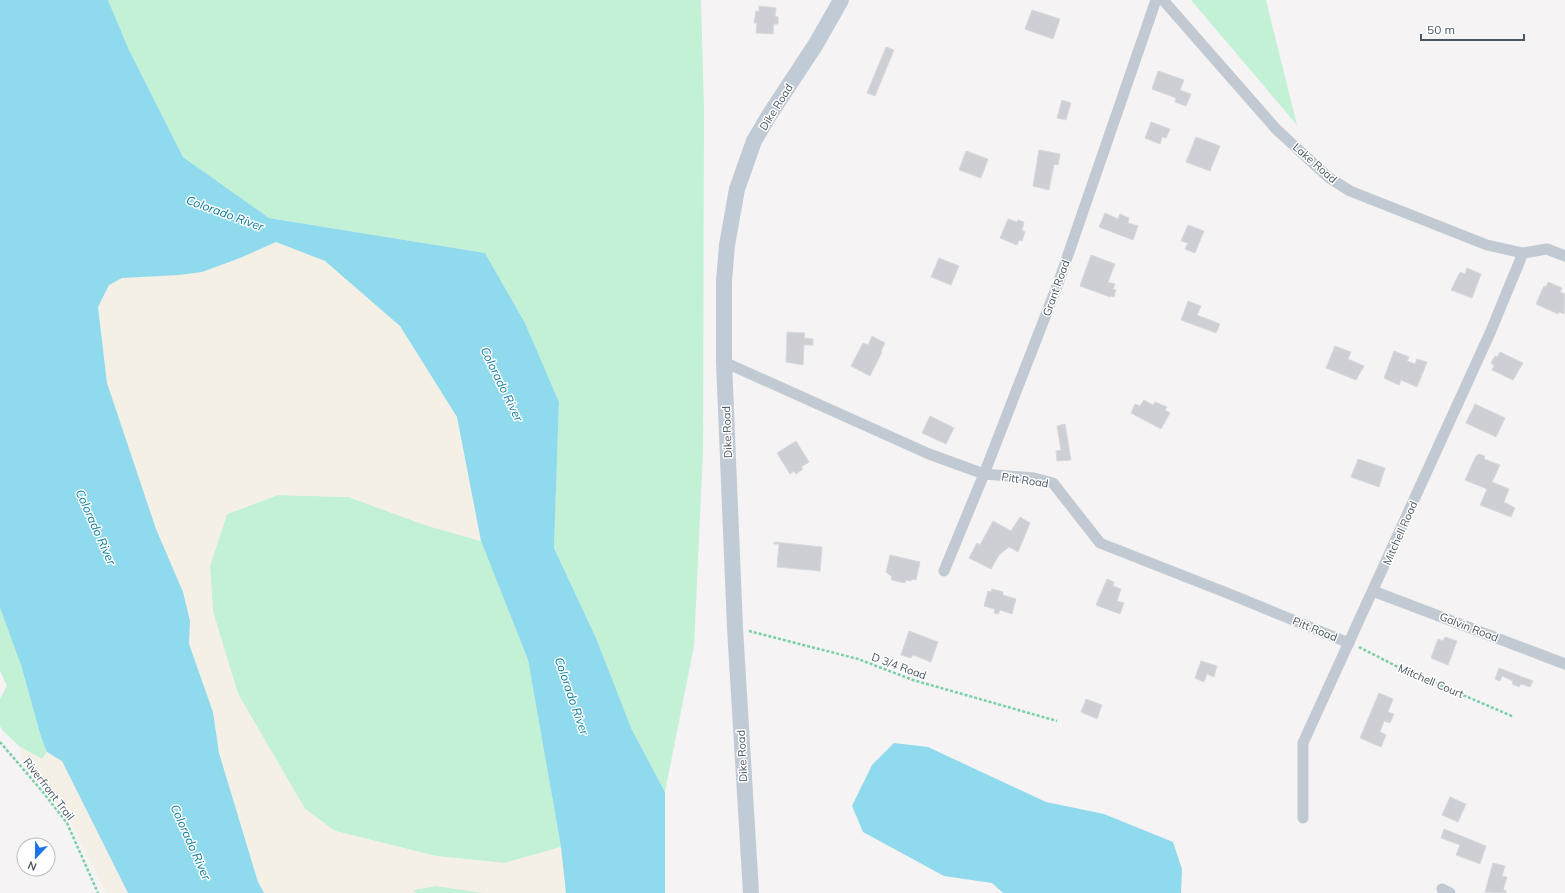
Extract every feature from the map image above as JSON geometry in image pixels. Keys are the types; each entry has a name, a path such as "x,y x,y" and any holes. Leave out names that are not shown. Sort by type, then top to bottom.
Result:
{"street":[{"name":"Dike Road","path":"751,893 735,628 724,362 724,281 727,245 731,216 744,165 754,141 816,44 842,0"},
{"name":"Grant Road","path":"944,571 984,474 1059,281 1156,0"},
{"name":"Lake Road","path":"1163,0 1276,129 1328,177 1350,191 1487,245 1523,253 1547,249 1565,256"},
{"name":"Mitchell Road","path":"1303,818 1303,743 1490,333 1523,253"},
{"name":"Pitt Road","path":"724,362 929,454 984,474 1034,478 1053,483 1100,543 1232,594 1349,643"},
{"name":"Galvin Road","path":"1373,591 1565,664"}],"path":[{"name":"D 3/4 Road","path":"735,628 858,659 913,680 1057,721"},
{"name":"Mitchell Court","path":"1349,643 1396,666 1514,717"},
{"name":"Riverfront Trail","path":"0,742 42,790 67,823 98,893"}],"green space":[{"path":"108,0 701,0 704,111 703,452 694,646 665,792 632,730 596,638 554,548 559,402 525,323 485,253 269,218 183,157 129,50"},
{"path":"1191,0 1266,0 1297,125"},
{"path":"278,495 349,497 425,525 481,541 528,660 561,847 504,863 436,856 335,831 305,809 238,694 213,612 210,566 227,514"},
{"path":"0,608 21,665 41,737 47,752 42,759 20,747 2,730 0,726 0,699 7,686 0,671"},
{"path":"436,886 485,893 417,893 413,890"}],"sand":[{"path":"276,242 325,261 400,326 457,417 481,541 425,525 349,497 278,495 227,514 210,566 213,612 238,694 305,809 335,831 436,856 504,863 561,847 566,893 485,893 436,886 413,890 417,893 264,893 258,882 219,753 213,712 189,644 190,621 183,592 156,529 107,383 98,307 109,285 122,278 202,272 240,258"},
{"path":"20,747 42,759 47,752 62,761 128,893 106,893 71,822 54,800 23,766"}],"water":[{"name":"Colorado River","path":"0,0 108,0 129,50 183,157 269,218 485,253 525,323 559,402 554,548 596,638 632,730 665,792 665,893 566,893 561,847 528,660 481,541 457,417 400,326 325,261 276,242 240,258 202,272 179,275 122,278 109,285 98,307 107,383 156,529 183,592 190,621 189,644 213,712 219,753 258,882 264,893 128,893 62,761 47,752 41,737 21,665 0,608"},
{"path":"894,743 928,747 1046,802 1104,814 1173,842 1182,869 1181,893 1003,893 992,883 944,876 863,832 852,806 872,765"}],"building":[{"path":"759,6 776,8 775,16 778,17 778,24 774,24 773,34 756,33 757,23 754,23 756,11 759,12"},
{"path":"1032,10 1060,19 1053,39 1025,29"},
{"path":"886,47 894,50 875,96 867,93"},
{"path":"1158,71 1184,80 1180,90 1191,94 1186,106 1175,102 1176,98 1152,89"},
{"path":"1062,100 1071,103 1066,120 1057,118"},
{"path":"1151,122 1170,129 1166,138 1162,137 1160,144 1145,138"},
{"path":"1196,137 1220,146 1210,171 1186,162"},
{"path":"1039,150 1060,154 1058,165 1054,164 1049,190 1033,186"},
{"path":"966,151 988,159 981,178 959,170"},
{"path":"1105,213 1118,219 1120,214 1129,218 1128,223 1138,226 1133,240 1099,227"},
{"path":"1008,219 1017,222 1018,220 1024,222 1022,230 1025,232 1022,241 1019,240 1017,245 1000,238"},
{"path":"1188,225 1204,231 1195,253 1185,249 1188,243 1181,241"},
{"path":"1091,255 1115,264 1108,282 1115,284 1113,289 1116,290 1114,297 1110,297 1080,286"},
{"path":"939,258 959,266 951,285 931,277"},
{"path":"1467,268 1481,274 1472,298 1451,290 1460,272 1465,274"},
{"path":"1548,282 1562,288 1560,292 1565,294 1564,314 1559,312 1558,314 1536,304 1544,286 1546,287"},
{"path":"1188,301 1201,306 1197,315 1220,324 1216,333 1181,320"},
{"path":"787,332 805,333 804,338 813,339 813,345 804,345 803,365 786,362"},
{"path":"872,336 885,343 870,376 851,366 863,343 868,345"},
{"path":"1335,346 1351,352 1348,359 1364,366 1356,380 1326,368"},
{"path":"1394,351 1409,357 1407,361 1415,364 1417,359 1427,362 1417,387 1401,380 1399,385 1384,378"},
{"path":"1500,352 1523,363 1513,380 1492,370 1494,365 1491,363 1495,356 1497,357"},
{"path":"1144,400 1153,405 1155,402 1167,407 1165,410 1170,413 1161,429 1131,413 1135,404 1140,406"},
{"path":"1475,404 1505,418 1496,437 1466,423"},
{"path":"930,416 954,428 946,444 922,433"},
{"path":"1065,424 1071,460 1057,461 1056,451 1061,450 1057,426"},
{"path":"796,441 809,462 801,467 803,469 796,474 794,471 790,474 777,453"},
{"path":"1479,454 1485,456 1484,459 1500,465 1492,482 1509,489 1504,502 1515,508 1511,517 1480,505 1487,489 1465,480 1476,456"},
{"path":"1358,459 1385,468 1379,487 1351,477"},
{"path":"1020,517 1030,523 1018,552 1009,547 999,555 991,569 969,558 977,543 980,545 993,521 1011,531"},
{"path":"774,542 822,547 820,571 777,567 779,544 774,544"},
{"path":"890,555 920,562 916,580 906,580 905,583 891,580 892,577 886,572"},
{"path":"1107,579 1114,582 1113,586 1121,589 1117,601 1124,603 1120,614 1096,605"},
{"path":"992,589 1003,592 1003,595 1016,599 1012,614 1000,610 998,614 994,613 995,609 984,606 988,591 991,592"},
{"path":"909,631 938,642 931,662 913,655 911,658 901,655"},
{"path":"1445,637 1457,641 1448,665 1431,658 1438,639 1443,641"},
{"path":"1201,661 1217,666 1214,677 1207,674 1204,682 1195,678"},
{"path":"1499,668 1533,681 1530,687 1521,684 1519,687 1512,684 1513,681 1502,676 1500,681 1495,679"},
{"path":"1379,693 1393,699 1388,712 1394,714 1390,723 1384,721 1380,732 1386,735 1381,747 1360,738"},
{"path":"1086,699 1102,705 1097,719 1081,712"},
{"path":"1450,797 1466,804 1458,822 1442,815"},
{"path":"1444,829 1486,846 1480,864 1456,855 1460,845 1441,838"},
{"path":"1493,863 1505,866 1502,876 1507,877 1503,890 1506,891 1506,893 1485,892"}]}
